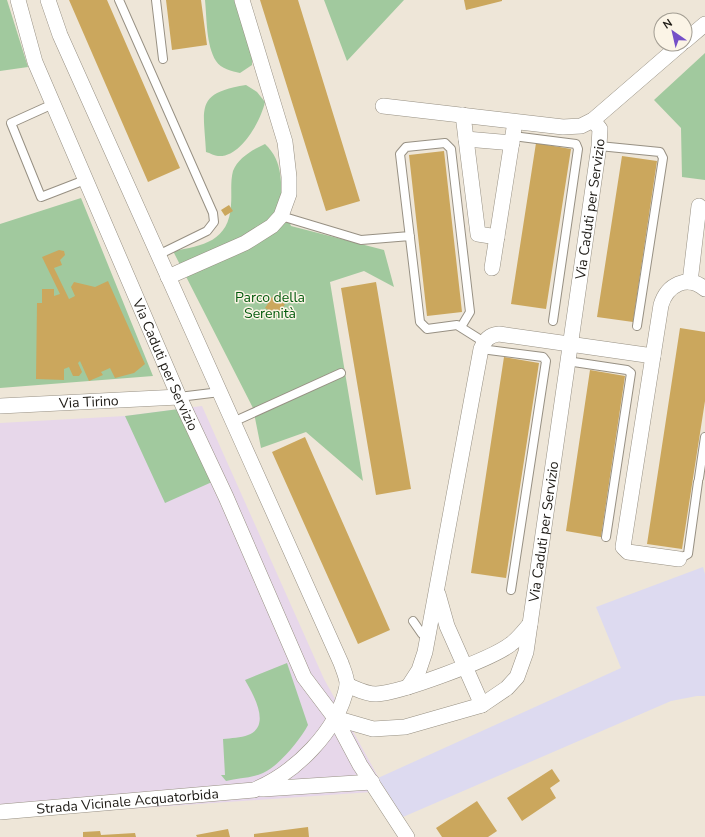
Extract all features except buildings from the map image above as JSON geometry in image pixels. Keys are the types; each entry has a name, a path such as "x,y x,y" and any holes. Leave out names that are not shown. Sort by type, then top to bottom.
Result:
{"street":[{"name":"Via Caduti per Servizio","path":"18,0 35,62 179,397 226,497 304,677 335,718 374,729 406,727 482,705 507,688 517,677 526,652 599,146 600,129 593,120 581,126 514,133 463,115 383,106"},
{"path":"48,0 60,34 341,663 347,685 335,718 350,748 407,837"},
{"path":"168,277 245,243 272,226 281,216 289,194 285,142 242,0"},
{"path":"693,34 705,24"},
{"path":"593,120 672,52"},
{"path":"463,115 478,234 497,237"},
{"path":"466,139 514,133 492,268"},
{"path":"690,282 699,206"},
{"path":"679,559 628,552 623,547 664,296 670,288 680,283 690,282 700,285 705,289"},
{"path":"408,687 419,670 428,635 482,346 493,334 499,334 653,356"},
{"name":"Via Tirino","path":"0,406 179,397"},
{"path":"437,590 447,626 482,705"},
{"path":"347,685 365,693 376,694 408,687 494,655 511,644 530,624"},
{"name":"Strada Vicinale Acquatorbida","path":"254,790 268,784 291,770 310,750 335,718"},
{"name":"Strada Vicinale Acquatorbida","path":"0,812 254,790 374,785"}],"lane":[{"path":"119,0 213,213 214,222 207,231 158,254"},
{"path":"156,0 163,59"},
{"path":"53,104 11,123 41,197 85,180"},
{"path":"514,133 576,144 578,148 553,321"},
{"path":"461,327 470,312 451,149 445,143 406,147 400,154 420,322 427,329 457,325 482,346 543,357 546,361 511,590"},
{"path":"599,146 660,152 663,158 637,326"},
{"path":"281,216 361,240 410,236"},
{"path":"567,361 627,370 631,373 606,537"},
{"path":"233,422 341,372"},
{"path":"179,397 220,392"},
{"path":"679,559 688,554 705,437"},
{"path":"413,621 422,634 428,635"}],"shaded area":[{"path":"202,406 324,679 386,791 0,818 0,423 125,416"},
{"path":"703,567 705,574 705,696 671,701 403,817 378,778 621,668 596,607"}],"green space":[{"path":"0,0 7,0 28,67 0,71"},
{"path":"205,0 239,0 252,49 252,65 240,73 227,69 218,64 213,55 210,47"},
{"path":"324,0 404,0 347,61"},
{"path":"705,53 705,180 682,177 681,128 654,100"},
{"path":"246,85 257,92 265,102 263,110 254,128 242,145 226,155 215,156 206,152 204,114 206,105 210,98 229,88"},
{"name":"Parco della Serenità","path":"265,144 276,158 280,174 284,208 291,226 384,250 394,287 364,271 330,282 363,481 306,432 261,448 253,408 173,251 204,244 220,234 229,217 232,179 235,166 246,155"},
{"path":"81,198 153,376 0,388 0,224"},
{"path":"179,409 212,482 165,503 125,416"},
{"path":"287,663 308,725 300,738 282,759 269,770 254,776 226,781 221,775 225,775 223,739 248,735 255,731 259,725 260,717 256,701 245,680"}]}
